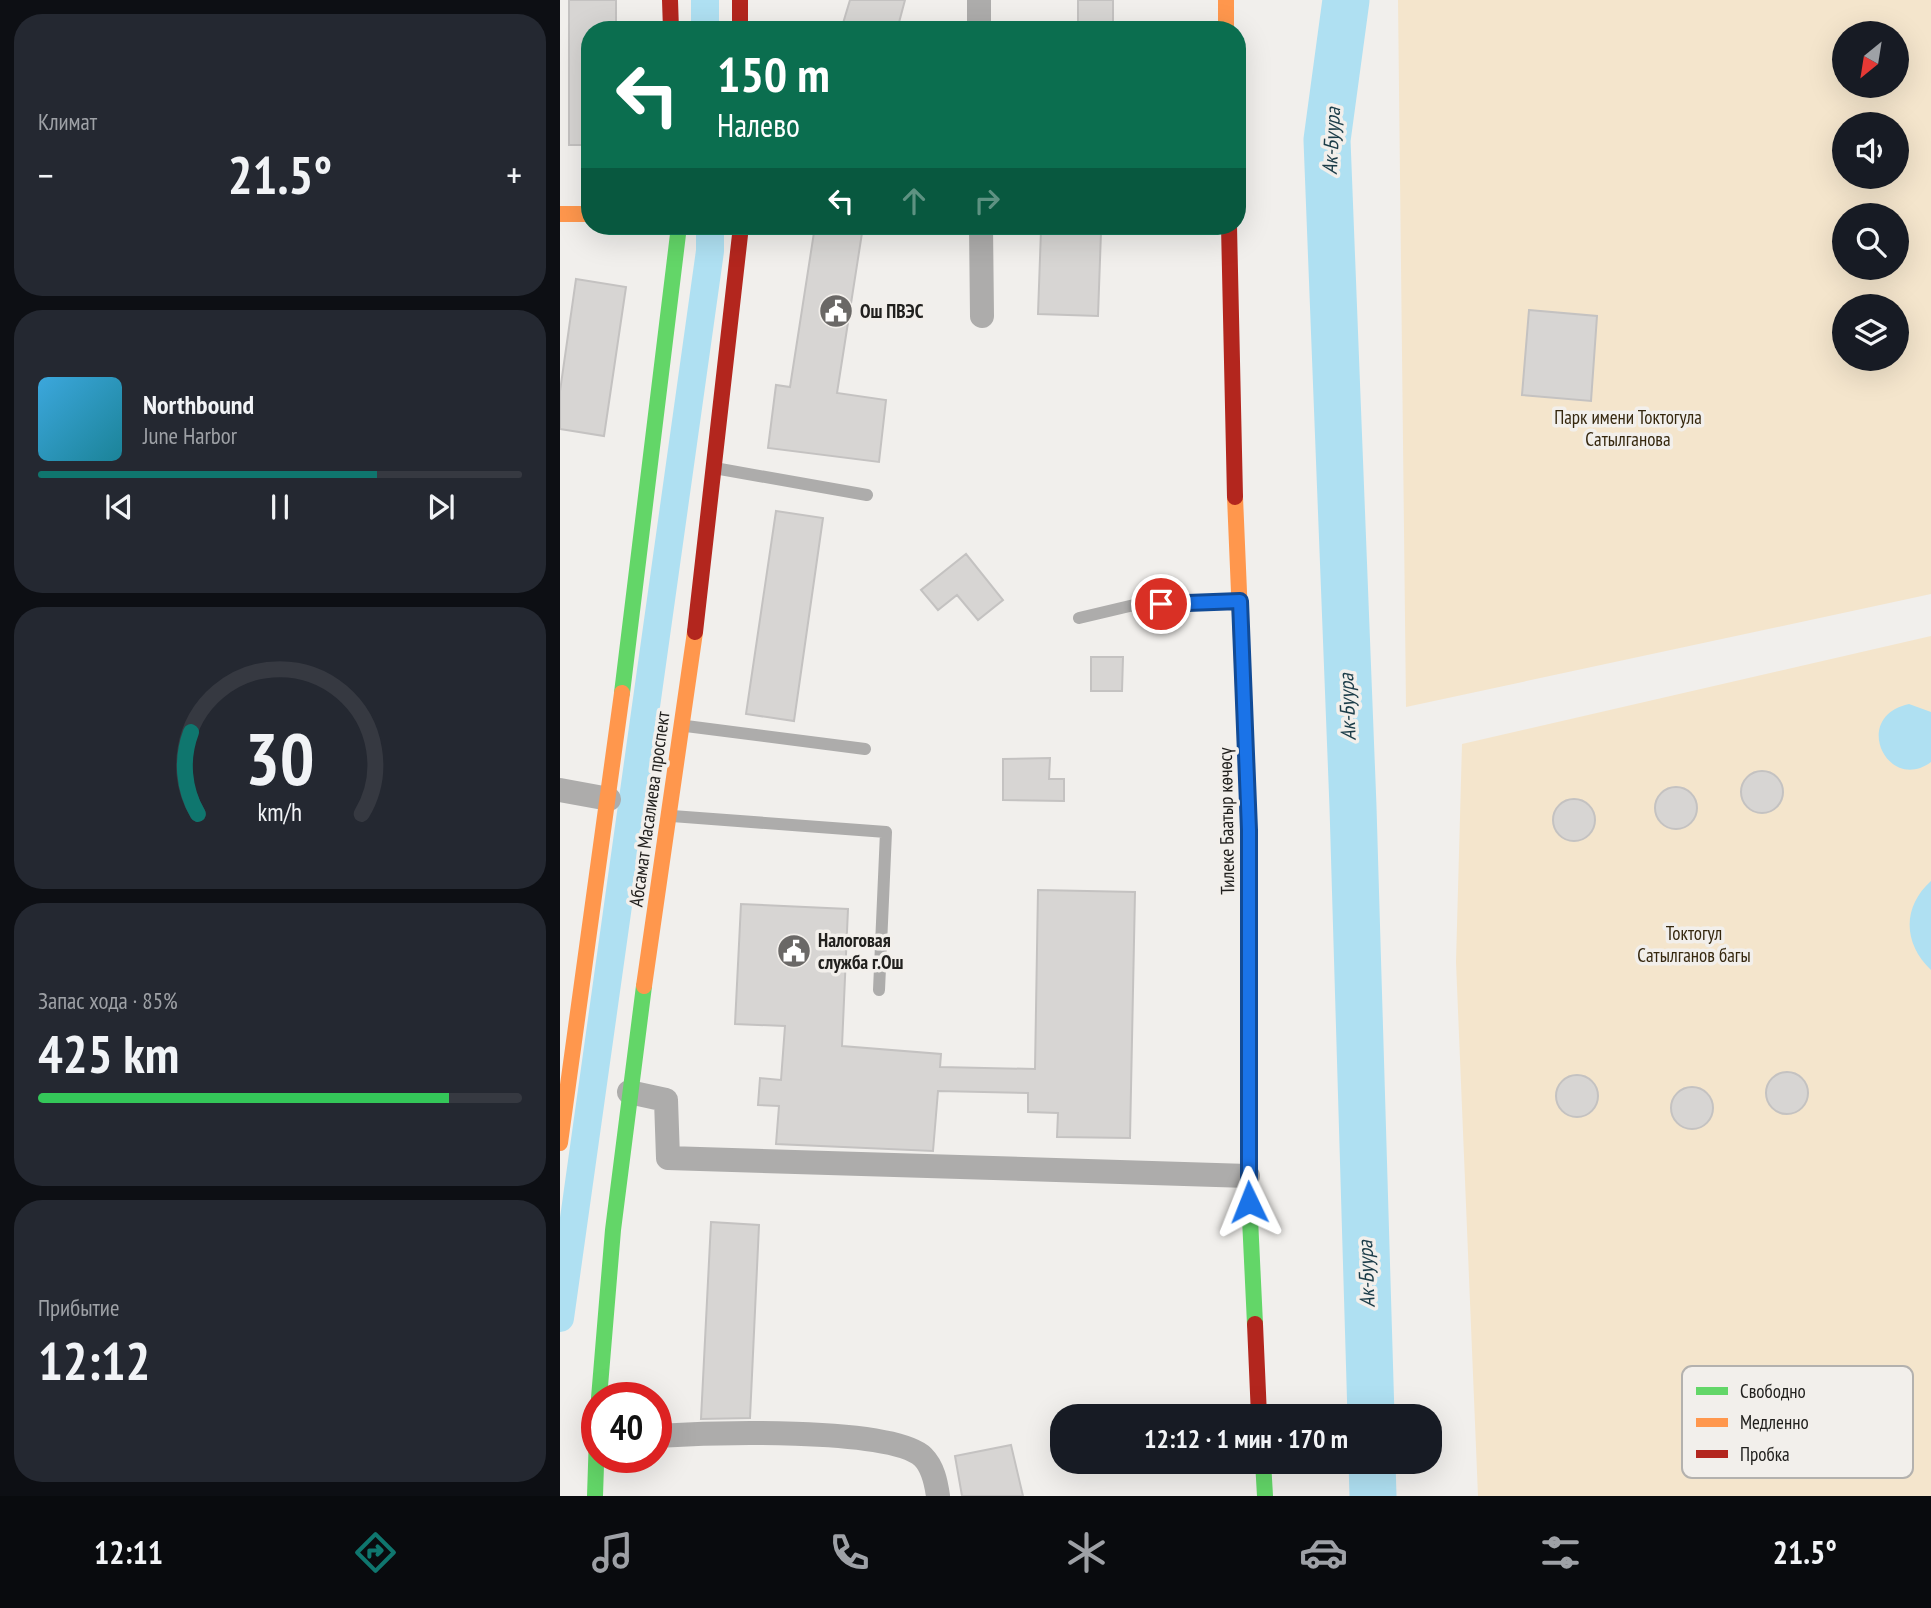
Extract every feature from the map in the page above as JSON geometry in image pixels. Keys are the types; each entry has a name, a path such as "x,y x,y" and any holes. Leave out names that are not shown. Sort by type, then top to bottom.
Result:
{"main road":[{"path":"670,0 671,21"},
{"path":"740,0 740,21"},
{"path":"1226,0 1226,21"},
{"path":"560,214 581,214"},
{"path":"560,1143 569,1021 609,799 678,235"},
{"name":"Абсамат Масалиева проспект","path":"600,1382 605,1311 629,1091 716,468 740,235"},
{"name":"Тилеке Баатыр көчөсү","path":"1229,235 1249,830 1248,1177 1258,1404"},
{"path":"595,1496 596,1473"},
{"path":"1264,1474 1265,1496"}],"street":[{"path":"979,0 979,21"},
{"path":"981,235 982,316"},
{"path":"560,790 609,799"},
{"path":"629,1091 666,1100 668,1158 1248,1177"},
{"path":"672,1436 782,1433 869,1440 905,1447 922,1455 930,1468 938,1496"}],"lane":[{"path":"716,468 867,495"},
{"path":"1079,618 1134,605 1240,601"},
{"path":"682,725 865,749"},
{"path":"668,816 886,832 879,990"}],"green space":[{"name":"Парк имени Токтогула Сатылганова","path":"1398,0 1931,0 1931,594 1406,707"},
{"name":"Токтогул Сатылганов багы","path":"1931,636 1931,1496 1478,1496 1456,962 1462,744"}],"water":[{"path":"1909,704 1931,712 1931,762 1915,769 1901,768 1890,761 1882,750 1879,737 1882,723 1891,712"},
{"path":"1931,881 1931,970 1915,948 1910,925 1915,902"}],"building":[{"path":"569,0 616,0 616,21 581,21 581,145 569,145"},
{"path":"850,0 905,0 899,21 844,21"},
{"path":"1078,0 1113,0 1113,21 1078,21"},
{"path":"814,235 862,235 837,393 886,400 879,462 768,448 776,385 790,387"},
{"path":"1041,235 1101,235 1098,316 1038,314"},
{"path":"576,279 626,287 604,436 560,429 560,391"},
{"path":"1529,310 1597,316 1591,401 1522,395"},
{"path":"776,511 823,518 794,721 746,714"},
{"path":"966,554 1003,600 978,620 957,595 938,610 921,590"},
{"path":"1091,657 1123,657 1122,691 1091,691"},
{"path":"1050,758 1049,779 1064,779 1064,801 1003,800 1003,759"},
{"path":"1762,771 1777,777 1783,792 1777,807 1762,813 1747,807 1741,792 1747,777"},
{"path":"1676,787 1691,793 1697,808 1691,823 1676,829 1661,823 1655,808 1661,793"},
{"path":"1574,799 1589,805 1595,820 1589,835 1574,841 1559,835 1553,820 1559,805"},
{"path":"1038,890 1135,892 1130,1138 1057,1137 1058,1113 1028,1112 1028,1093 938,1091 933,1151 776,1144 779,1106 758,1105 760,1078 781,1080 785,1026 735,1024 741,904 848,909 842,1046 941,1054 940,1067 1035,1069"},
{"path":"1787,1072 1802,1078 1808,1093 1802,1108 1787,1114 1772,1108 1766,1093 1772,1078"},
{"path":"1577,1075 1592,1081 1598,1096 1592,1111 1577,1117 1562,1111 1556,1096 1562,1081"},
{"path":"1692,1087 1707,1093 1713,1108 1707,1123 1692,1129 1677,1123 1671,1108 1677,1093"},
{"path":"711,1222 759,1225 750,1418 701,1419"},
{"path":"1011,1445 1023,1496 962,1496 955,1456"}],"waterway":[{"path":"705,0 705,21"},
{"name":"Ак-Буура","path":"1346,0 1327,140 1353,807 1371,1404"},
{"path":"560,1318 710,251 710,235"},
{"name":"Ак-Буура","path":"1372,1474 1373,1496"}],"traffic: fast":[{"path":"622,693 678,235"},
{"path":"600,1382 613,1230 644,986"},
{"path":"1248,1005 1248,1176 1255,1324"},
{"path":"595,1496 596,1473"},
{"path":"1264,1474 1265,1496"}],"traffic: slow":[{"path":"1226,0 1226,21"},
{"path":"560,214 581,214"},
{"path":"1235,497 1249,830 1248,1005"},
{"path":"644,986 695,632"},
{"path":"560,1143 622,693"}],"traffic: jam":[{"path":"670,0 671,21"},
{"path":"740,0 740,21"},
{"path":"695,632 740,235"},
{"path":"1229,235 1235,497"},
{"path":"1255,1324 1258,1404"}],"place":[{"name":"Ош ПВЭС","path":"836,311"},
{"name":"Налоговая служба г.Ош","path":"794,951"}],"route":[{"path":"1161,604 1240,601 1249,830 1249,1202"}]}
